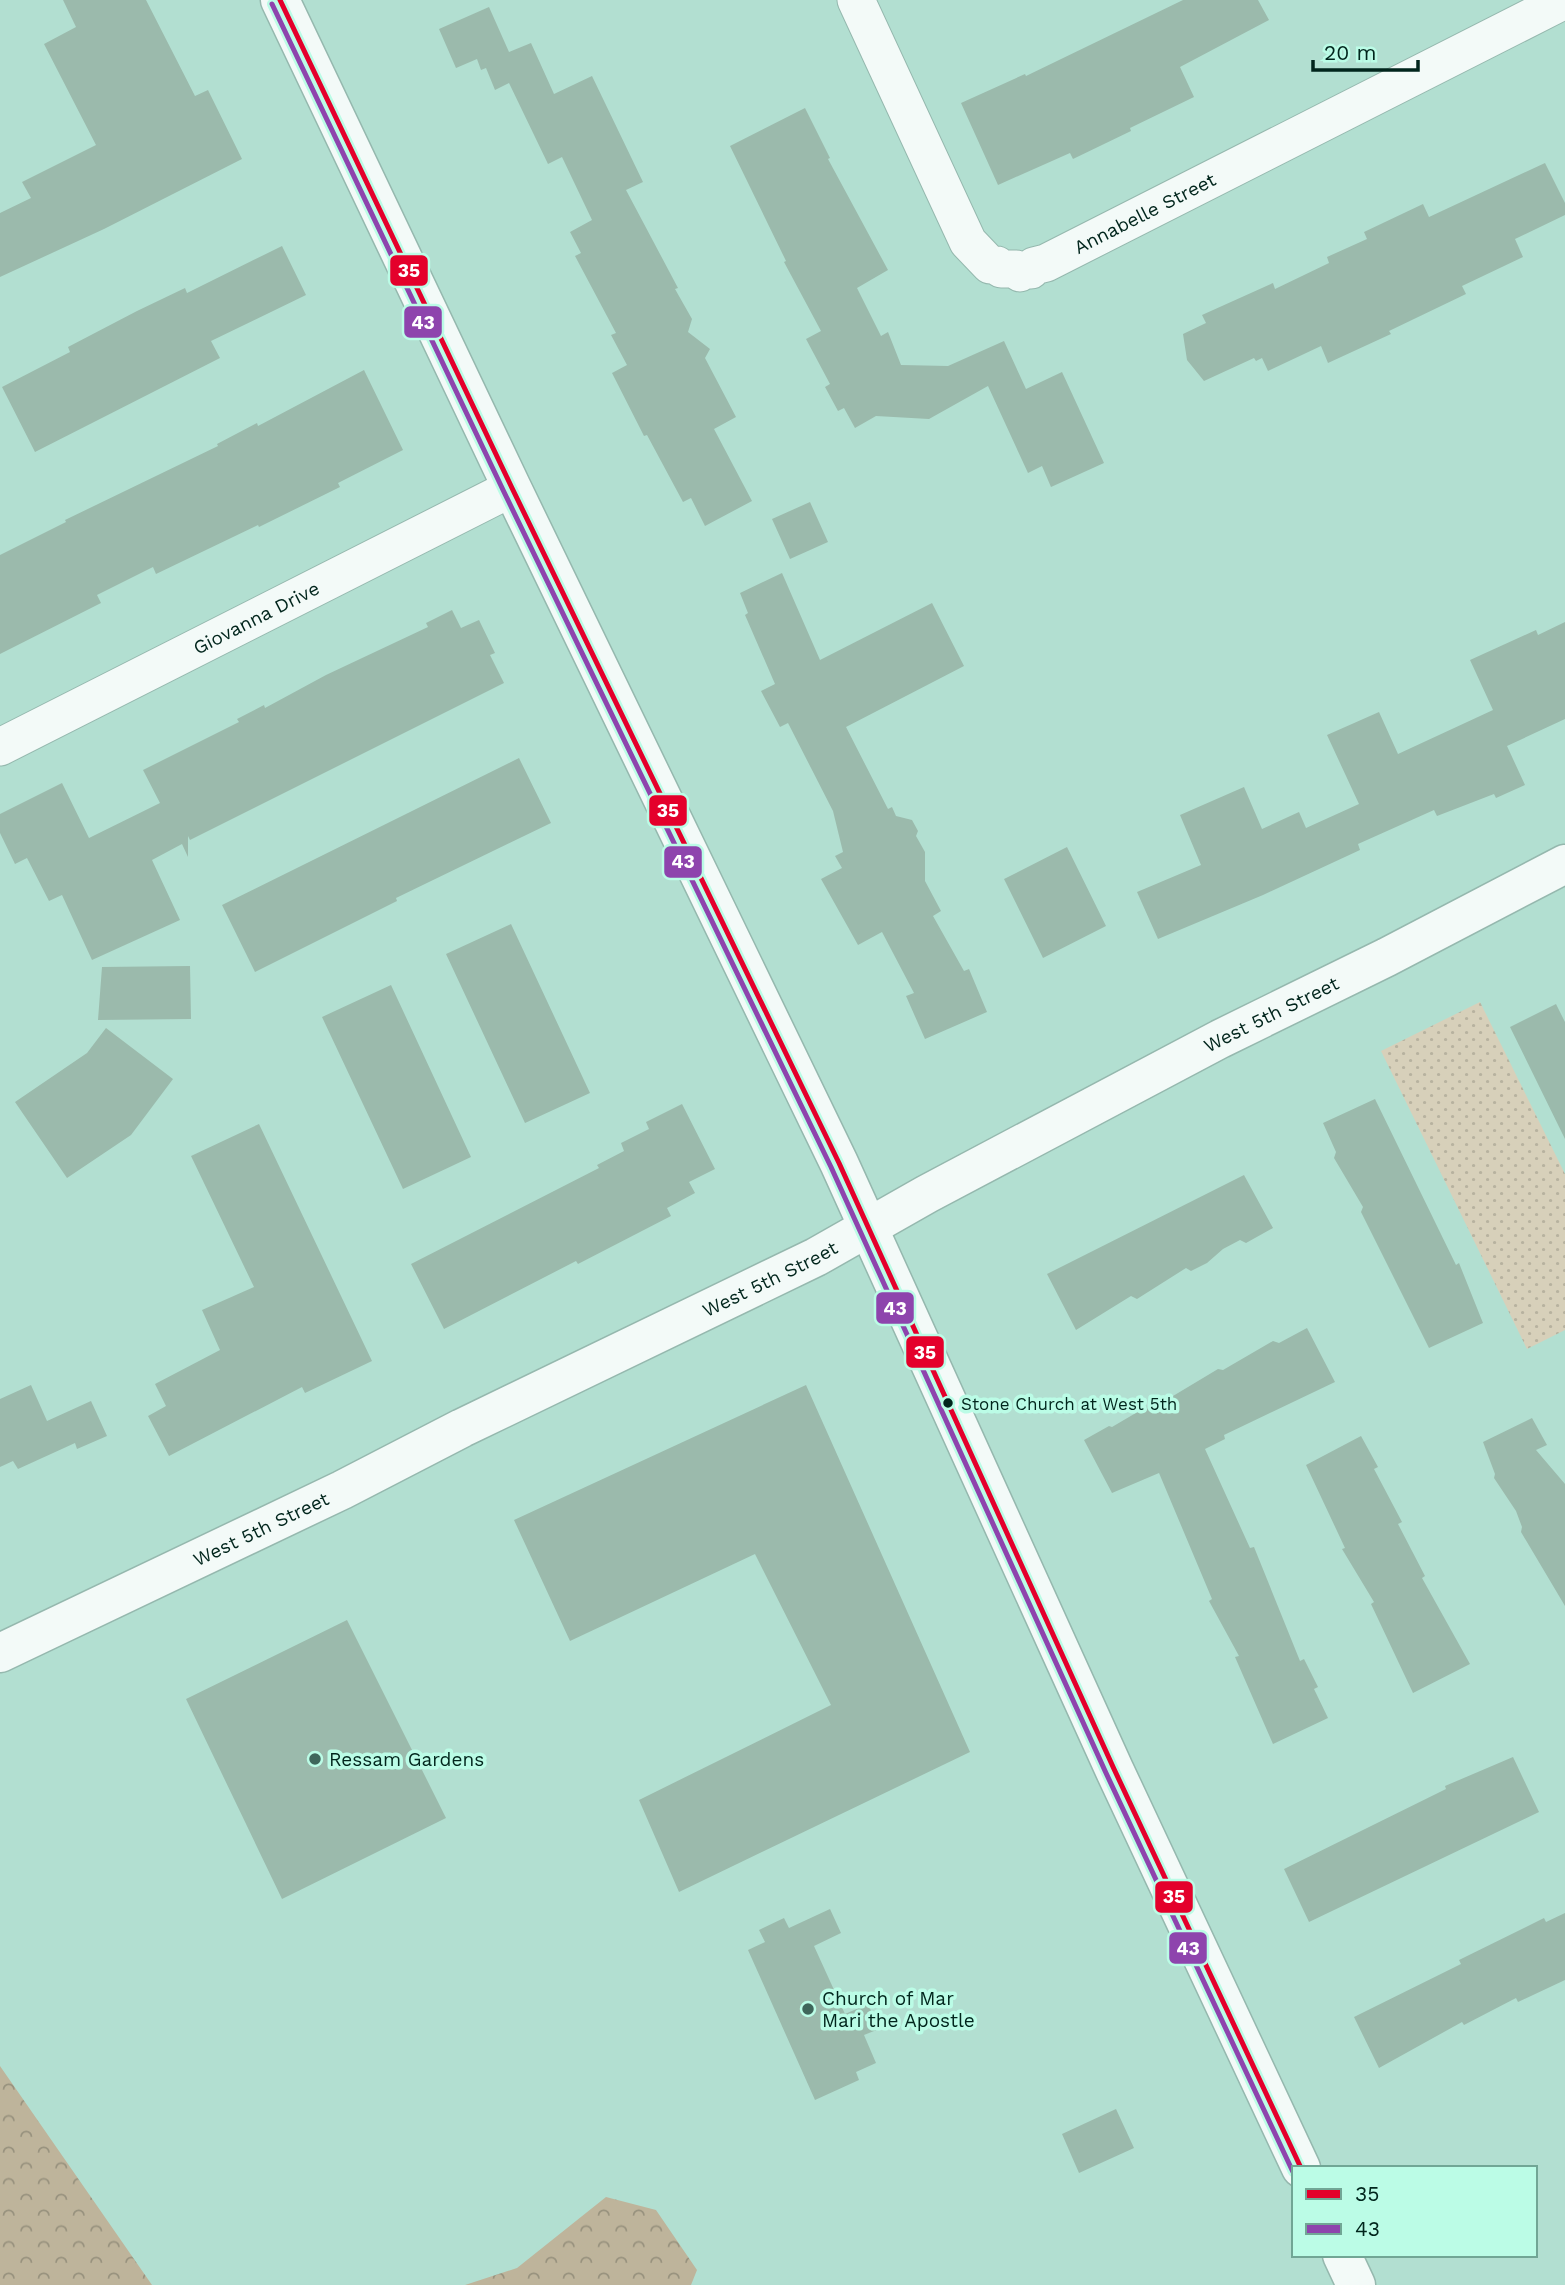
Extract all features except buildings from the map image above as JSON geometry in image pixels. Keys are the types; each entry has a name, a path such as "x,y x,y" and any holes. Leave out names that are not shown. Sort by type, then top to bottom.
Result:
{"main road":[{"path":"280,0 839,1163 1119,1781 1300,2166"},
{"name":"West 5th Street","path":"0,1653 330,1496 462,1428 816,1257 928,1194 1220,1039 1387,957 1565,864"},
{"path":"1343,2257 1356,2285"}],"street":[{"name":"Annabelle Street","path":"856,0 968,242 990,265 997,265 1001,269 1016,269 1020,273 1046,263 1565,0"},
{"name":"Giovanna Drive","path":"0,747 513,488"}],"green space":[{"path":"0,2066 152,2285 0,2285"},
{"path":"606,2197 656,2210 697,2270 691,2285 465,2285 517,2268"}],"shaded area":[{"path":"1480,1002 1565,1174 1565,1330 1527,1349 1381,1051"}],"transit line":[{"name":"35","path":"280,0 512,488 839,1163 1114,1769 1300,2166"},
{"name":"43","path":"272,4 504,492 831,1167 1106,1773 1292,2170"}],"place":[{"name":"Stone Church at West 5th","path":"948,1403"},
{"name":"Ressam Gardens","path":"315,1759"},
{"name":"Church of Mar Mari the Apostle","path":"808,2009"}]}
